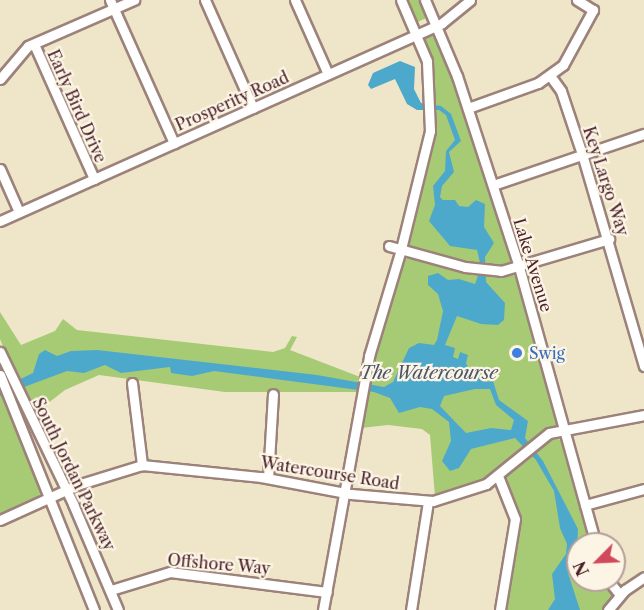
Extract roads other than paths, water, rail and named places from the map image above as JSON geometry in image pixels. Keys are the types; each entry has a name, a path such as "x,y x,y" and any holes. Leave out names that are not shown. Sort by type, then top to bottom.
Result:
{"street":[{"path":"0,79 20,52 112,4 134,0"},
{"path":"205,0 253,108"},
{"path":"295,0 328,74"},
{"path":"323,610 368,363 425,156 431,116 427,62 401,0"},
{"name":"Lake Avenue","path":"425,0 468,108 519,267 593,532"},
{"name":"Prosperity Road","path":"0,220 436,26 457,14 470,0"},
{"path":"468,108 551,77 563,65 593,10 577,0"},
{"path":"112,4 174,143"},
{"name":"Early Bird Drive","path":"34,44 94,179"},
{"name":"Key Largo Way","path":"551,77 561,91 582,154 609,239 644,366"},
{"path":"493,185 644,134"},
{"path":"0,169 19,212"},
{"path":"389,246 473,269 492,270 519,267 609,239"},
{"name":"South Jordan Parkway","path":"0,352 49,497 94,610"},
{"name":"South Jordan Parkway","path":"0,375 67,489 118,610"},
{"path":"132,383 142,465"},
{"path":"268,478 273,394"},
{"name":"Watercourse Road","path":"0,520 67,489 142,465 268,478 345,492 428,502 477,489 498,476 535,443 565,428 644,415"},
{"path":"498,476 515,519 500,610"},
{"path":"585,505 644,489"},
{"path":"411,610 428,502"},
{"name":"Offshore Way","path":"111,590 170,572 327,592"},
{"path":"608,610 620,595 644,577"}],"water":[{"name":"The Watercourse","path":"400,61 415,67 414,89 421,103 441,106 451,114 461,141 449,152 454,172 442,186 440,197 443,200 455,200 459,206 468,207 476,200 485,204 484,227 494,243 485,257 486,282 505,303 504,320 498,325 481,324 457,316 445,345 455,348 453,357 458,359 460,352 468,355 466,363 472,375 486,382 493,381 499,400 528,421 525,438 543,461 578,529 578,532 566,532 566,542 560,528 554,491 536,460 515,438 471,449 459,468 450,471 442,461 451,441 449,422 432,409 420,407 399,413 390,398 374,392 214,371 192,376 171,373 170,367 121,373 105,365 84,373 67,371 0,396 0,389 33,373 39,354 45,350 57,356 71,351 97,350 317,375 384,387 393,382 409,348 419,343 434,345 437,340 443,311 438,294 428,285 428,276 438,273 448,280 459,279 475,284 481,267 477,250 450,246 429,221 435,205 433,186 445,171 446,151 455,140 446,115 439,110 417,110 407,104 395,79 371,89 368,85 373,73","holes":["475,389 490,389 496,405 514,420 511,430 491,428 466,433 440,406 444,396"]},
{"path":"566,554 566,592 574,592 580,610 548,610 555,599 552,574"}],"place":[{"name":"Swig","path":"517,353"}]}
